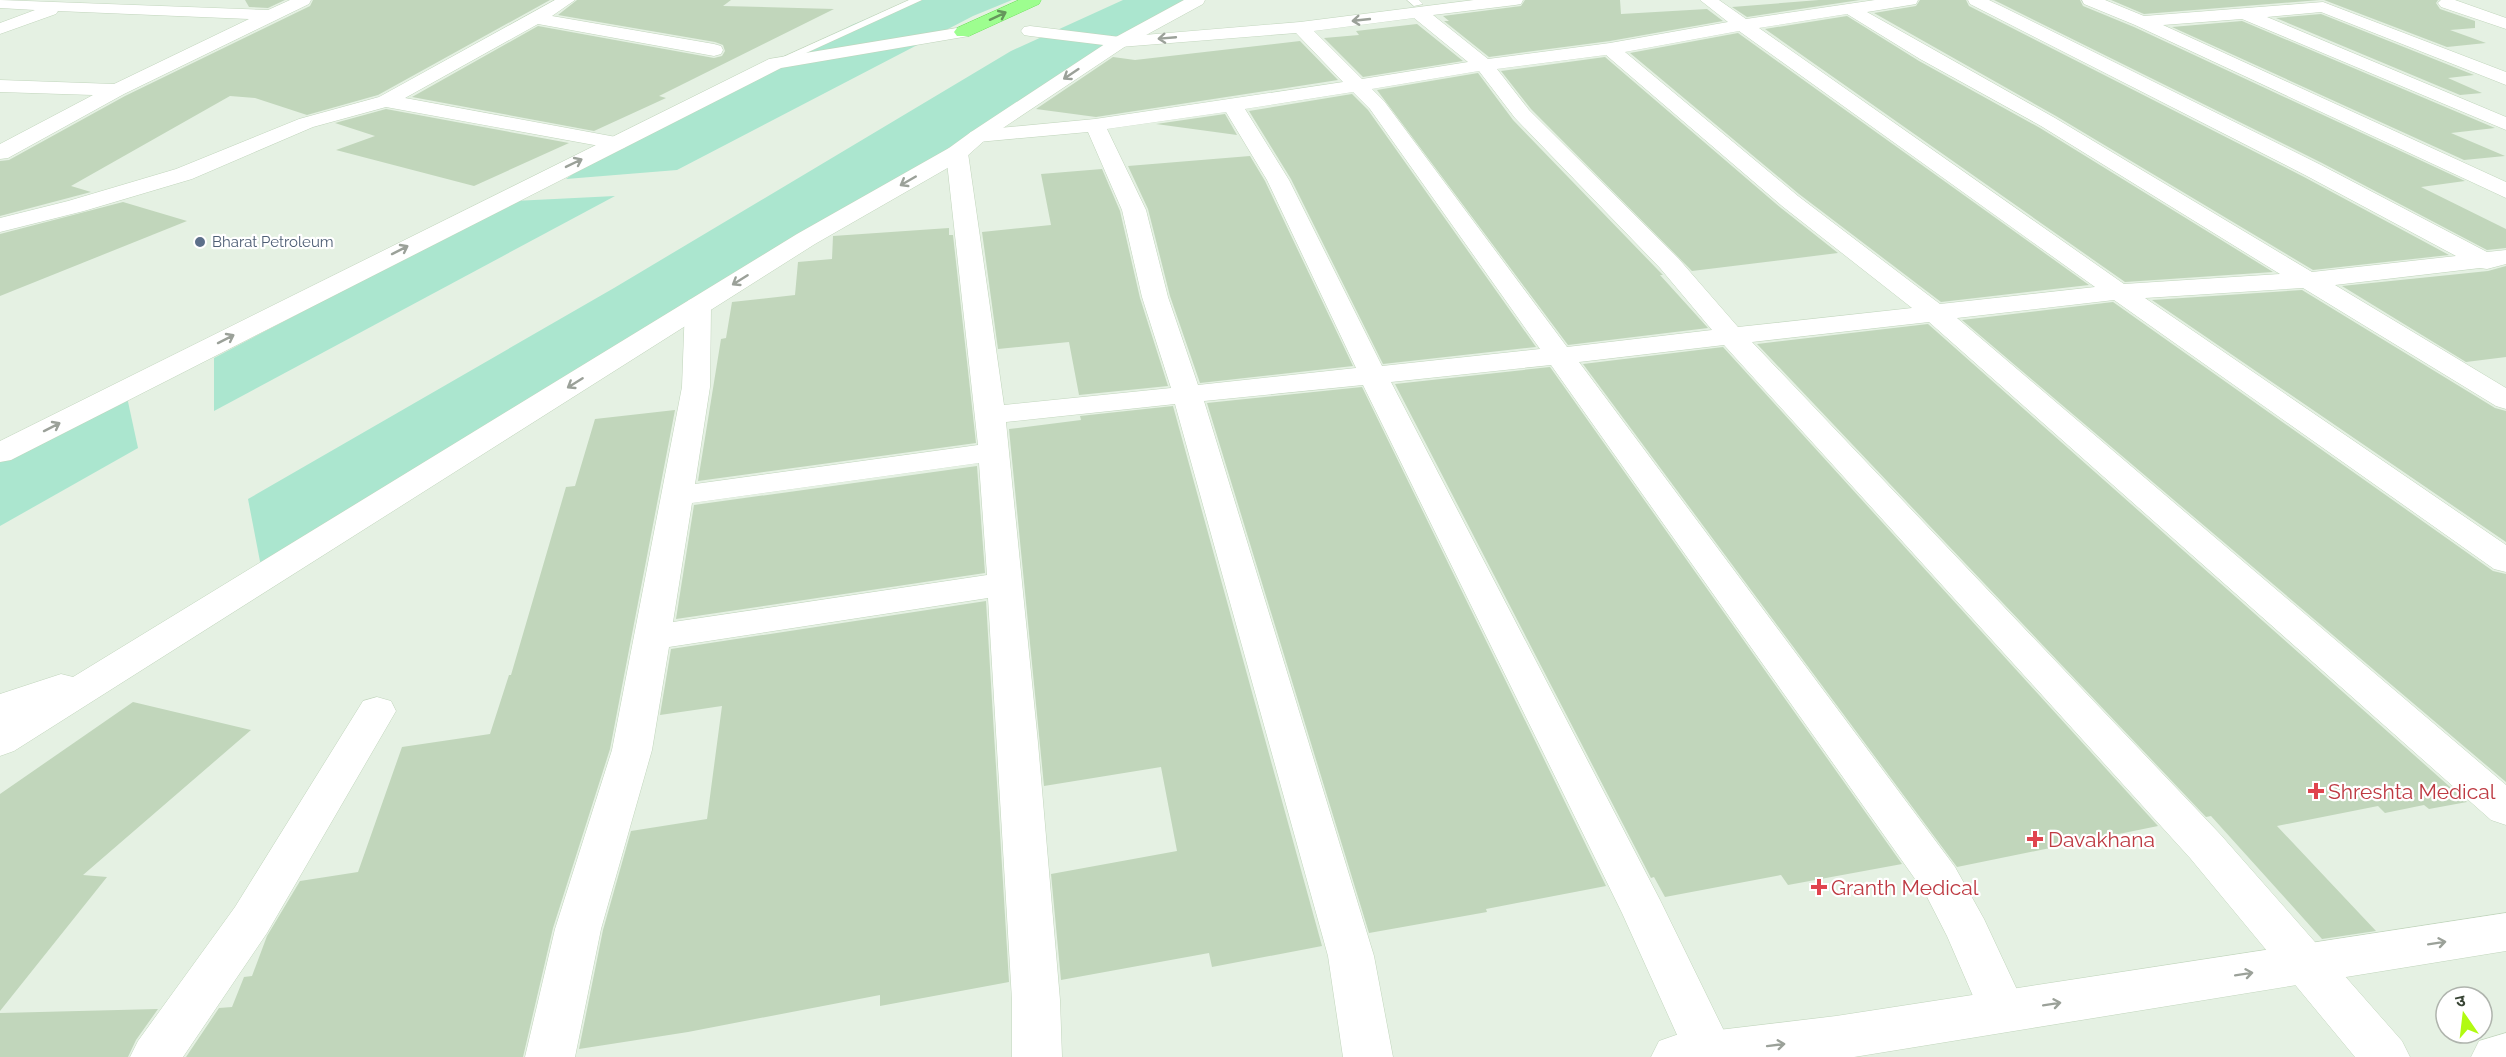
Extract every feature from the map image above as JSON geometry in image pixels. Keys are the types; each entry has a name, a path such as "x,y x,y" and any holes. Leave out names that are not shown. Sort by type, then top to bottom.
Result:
{"main road":[{"path":"963,32 1033,0"}],"street":[{"path":"0,153 117,90 303,0"},
{"path":"0,225 76,206 184,174 306,123 386,101 567,0"},
{"path":"0,741 806,239 967,144 1120,42 1197,0"},
{"path":"1030,31 1120,42 1300,27 1416,6 1515,0"},
{"path":"1708,0 2119,292 2506,561"},
{"path":"967,144 1484,65 1611,49 1741,25 1910,0"},
{"path":"1976,0 2498,262"},
{"path":"2090,0 2141,21 2506,191"},
{"path":"0,3 66,3 271,15"},
{"path":"0,29 66,3"},
{"path":"2447,3 2506,24"},
{"path":"1416,6 1484,65 1537,130 1669,262 1731,336 2205,846 2385,1057"},
{"path":"2141,21 2323,7 2506,79"},
{"path":"1852,10 1927,55 2048,122 2506,400"},
{"path":"2243,12 2506,124"},
{"path":"536,18 714,50"},
{"path":"1300,27 1384,114 1557,356 1940,880 1968,933 2003,1011"},
{"path":"0,453 776,63 963,32"},
{"path":"1611,49 1790,201 1935,313 2506,809"},
{"path":"0,86 117,90"},
{"path":"386,101 616,142"},
{"path":"1232,105 1278,180 1373,375 1644,913 1693,1055 1836,1038 2506,932"},
{"path":"1095,125 1134,210 1155,297 1187,394 1351,956 1368,1057"},
{"path":"967,144 995,452 1035,989 1037,1057"},
{"path":"991,415 1557,356 2119,292 2498,262"},
{"path":"550,1057 578,929 632,750 696,387 698,306"},
{"path":"676,496 995,452"},
{"path":"651,637 1005,584"},
{"path":"0,709 124,663"},
{"path":"155,1057 251,920 377,711"},
{"path":"2496,1057 2506,1055"}],"lane":[{"path":"776,63 916,0"}],"green space":[{"path":"915,0 1012,0 973,16 677,170 566,179 616,143 854,24"},
{"path":"1123,0 1199,0 263,577 248,499 614,288 1011,51"},
{"path":"615,196 214,411 214,358 514,201"},
{"path":"127,397 138,448 0,526 0,462"}],"building":[{"path":"245,0 285,0 268,8 249,7"},
{"path":"313,0 550,0 378,95 307,115 255,98 230,96 71,186 91,192 0,216 0,161 9,160 125,96 310,6"},
{"path":"577,0 731,0 723,6 834,9 659,96 666,98 594,131 412,97 538,26 714,58 722,56 725,51 723,45 715,42 558,15"},
{"path":"1525,0 1620,0 1621,14 1707,9 1723,21 1610,41 1489,57 1444,21 1449,21 1443,16 1521,6"},
{"path":"1819,0 1860,0 1747,17 1732,7"},
{"path":"1920,0 1966,0 1969,6 2304,177 2449,255 2313,270 2056,116 1874,13 1916,6"},
{"path":"1994,0 2080,0 2083,6 2134,27 2465,181 2421,187 2506,229 2506,248 2487,250 2322,163"},
{"path":"2111,0 2320,0 2144,14"},
{"path":"2324,0 2438,0 2436,3 2440,9 2475,21 2475,28 2450,30 2486,43 2447,47"},
{"path":"2321,14 2474,75 2448,78 2482,93 2460,95 2276,18"},
{"path":"1847,16 1919,61 2040,128 2273,272 2125,282 1765,29"},
{"path":"2242,21 2495,128 2451,133 2505,156 2464,160 2172,27"},
{"path":"1417,24 1463,61 1363,77 1324,38 1359,35 1356,31"},
{"path":"1738,33 2089,285 1941,302 1799,194 1630,53"},
{"path":"1300,41 1338,80 1096,117 1036,109 1113,57 1135,60"},
{"path":"1605,57 1781,208 1838,253 1692,271 1531,109 1501,71"},
{"path":"1478,73 1513,120 1663,275 1660,275 1708,328 1568,345 1377,90"},
{"path":"1352,94 1368,110 1536,347 1383,364 1291,179 1249,111"},
{"path":"386,109 569,143 474,186 336,150 375,136 335,123"},
{"path":"1225,114 1237,135 1156,124"},
{"path":"1250,156 1265,181 1353,366 1200,383 1170,296 1148,209 1128,166"},
{"path":"1102,169 1120,211 1140,298 1168,386 1079,395 1069,342 998,349 982,232 1051,225 1041,174"},
{"path":"123,202 187,221 0,296 0,234"},
{"path":"949,228 949,235 953,235 976,443 698,481 721,339 726,338 732,302 795,295 798,262 832,259 833,236"},
{"path":"2506,266 2506,357 2466,362 2342,286 2488,271"},
{"path":"2302,290 2495,408 2506,411 2506,542 2152,300"},
{"path":"2113,302 2493,571 2506,574 2506,782 1962,320"},
{"path":"1928,324 2467,802 2429,809 2424,805 2385,813 2378,806 2277,826 2376,931 2322,939 2211,816 2206,817 1757,344"},
{"path":"1723,347 2158,826 1957,867 1583,364"},
{"path":"1550,367 1902,864 1788,885 1781,875 1665,897 1654,877 1651,878 1395,384"},
{"path":"1362,387 1606,886 1486,909 1487,912 1369,933 1207,403"},
{"path":"1173,406 1322,946 1212,967 1209,953 1061,980 1051,874 1177,851 1161,767 1044,786 1009,429 1081,420 1080,416"},
{"path":"675,410 610,749 553,928 523,1057 186,1057 219,1008 232,1007 244,977 252,976 267,936 300,881 358,872 402,747 490,734 509,675 511,675 566,487 575,486 595,419"},
{"path":"977,466 985,573 676,619 694,505"},
{"path":"986,601 1009,982 880,1006 880,995 688,1032 579,1049 603,930 631,831 707,819 722,706 660,715 671,649"},
{"path":"133,702 251,730 83,875 107,877 0,1011 0,794"},
{"path":"158,1009 136,1040 128,1057 0,1057 0,1013"}],"place":[{"name":"Bharat Petroleum","path":"200,242"},
{"name":"Shreshta Medical","path":"2316,791"},
{"name":"Davakhana","path":"2035,839"},
{"name":"Granth Medical","path":"1819,887"}]}
